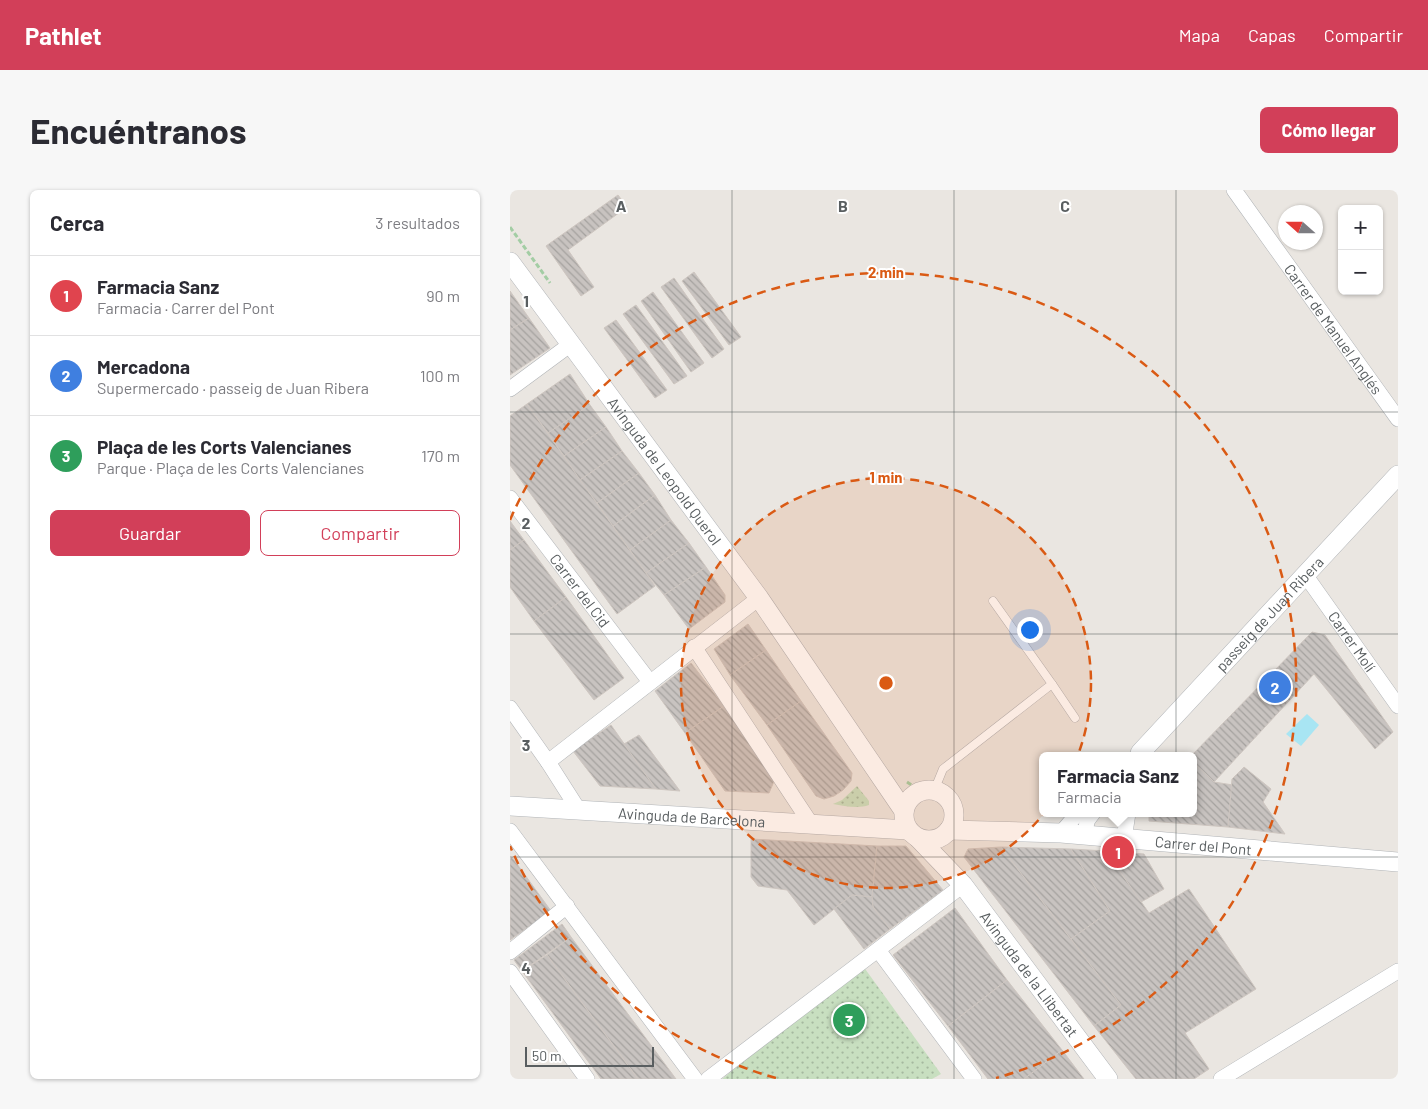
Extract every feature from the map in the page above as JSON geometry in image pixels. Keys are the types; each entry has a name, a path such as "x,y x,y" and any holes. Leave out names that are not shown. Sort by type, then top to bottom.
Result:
{"street":[{"name":"Carrer de Manuel Anglés","path":"1234,190 1398,419"},
{"name":"Avinguda de Leopold Querol","path":"510,262 759,598 877,770 909,823"},
{"path":"510,390 571,344"},
{"name":"passeig de Juan Ribera","path":"1142,752 1398,475"},
{"name":"Carrer del Cid","path":"510,498 650,682"},
{"name":"Carrer Molí","path":"1306,576 1398,706"},
{"path":"548,762 759,598"},
{"path":"694,647 811,824"},
{"path":"510,708 578,809"},
{"name":"Avinguda de Leopold Querol","path":"877,770 914,795"},
{"path":"950,825 934,840 926,840 909,823 906,804 914,795 925,790 942,794 948,799 952,807 950,871"},
{"name":"Avinguda de Barcelona","path":"510,806 873,827 909,823"},
{"path":"1061,833 1075,817"},
{"path":"1085,835 1087,821 1090,817"},
{"path":"1124,838 1127,817"},
{"name":"Avinguda de la Llibertat","path":"909,823 963,886 1108,1079"},
{"name":"Carrer del Pont","path":"950,825 978,831 1061,833 1398,862"},
{"path":"510,831 695,1079"},
{"path":"708,1079 963,886"},
{"path":"510,952 567,906"},
{"path":"878,950 973,1079"},
{"path":"1221,1079 1398,970"},
{"path":"510,972 587,1079"}],"lane":[{"path":"993,601 1075,718"},
{"path":"934,791 942,769 1052,684"}],"green space":[{"path":"857,786 869,801 869,805 856,807 833,804 842,800"},
{"path":"863,966 941,1074 932,1079 722,1079"}],"water":[{"path":"1307,714 1319,725 1301,746 1286,734"}],"building":[{"path":"618,195 627,207 568,250 594,287 581,296 546,246"},
{"path":"694,272 741,337 729,345 682,281"},
{"path":"674,278 724,349 712,358 661,287"},
{"path":"510,291 529,318 510,330"},
{"path":"653,292 704,363 691,372 641,301"},
{"path":"636,305 687,376 674,384 623,314"},
{"path":"529,318 550,348 510,375 510,330"},
{"path":"616,320 667,390 655,398 604,328"},
{"path":"570,374 590,405 548,433 527,404"},
{"path":"527,404 655,586 617,614 510,465 510,416"},
{"path":"590,405 606,427 564,456 548,433"},
{"path":"606,427 622,451 580,480 564,456"},
{"path":"622,451 639,473 597,503 580,480"},
{"path":"639,473 655,495 613,526 597,503"},
{"path":"655,495 671,520 630,550 613,526"},
{"path":"671,520 689,543 646,573 630,550"},
{"path":"510,521 524,540 510,550"},
{"path":"524,540 566,597 534,621 510,587 510,550"},
{"path":"689,543 706,567 664,595 646,573"},
{"path":"706,567 725,595 725,602 689,629 664,595"},
{"path":"566,597 624,678 594,700 534,621"},
{"path":"748,624 766,650 730,675 714,649"},
{"path":"1312,632 1325,635 1393,732 1375,749 1314,674 1214,782 1197,766 1197,752 1195,752"},
{"path":"766,650 801,701 767,725 730,675"},
{"path":"691,663 724,706 685,733 655,691"},
{"path":"801,701 852,773 851,781 843,790 834,796 824,799 816,796 767,725"},
{"path":"724,706 775,779 769,793 725,791 685,733"},
{"path":"611,725 656,789 600,786 573,751"},
{"path":"639,735 680,791 656,789 624,744"},
{"path":"1197,766 1214,782 1233,785 1228,827 1149,821 1149,817 1197,817"},
{"path":"1244,767 1271,789 1263,802 1285,834 1228,827 1232,779"},
{"path":"751,839 877,846 872,897 852,895 814,925 787,890 758,886 751,877"},
{"path":"877,846 906,846 943,890 890,929 873,907 872,897"},
{"path":"1001,847 1121,1005 1094,1026 964,857 968,849"},
{"path":"1001,847 1071,849 1110,911 1071,939"},
{"path":"1071,849 1106,851 1149,913 1189,889 1256,989 1185,1033 1209,1069 1194,1079 1136,1079 1094,1026 1121,1005 1071,939 1110,911"},
{"path":"1106,851 1144,854 1164,889 1141,902"},
{"path":"512,857 551,911 510,940 510,859"},
{"path":"852,895 872,897 873,907 890,929 864,949 834,909"},
{"path":"955,908 1007,980 948,1026 893,955"},
{"path":"562,924 571,937 522,971 514,960"},
{"path":"571,937 676,1079 638,1079 547,955"},
{"path":"547,955 638,1079 601,1079 522,971"},
{"path":"1007,980 1062,1050 1024,1079 988,1079 948,1026"},
{"path":"1062,1050 1084,1079 1024,1079"}],"place":[{"name":"Mercadona","path":"1275,687"},
{"name":"Farmacia Sanz","path":"1118,852"},
{"name":"Plaça de les Corts Valencianes","path":"849,1020"}]}
